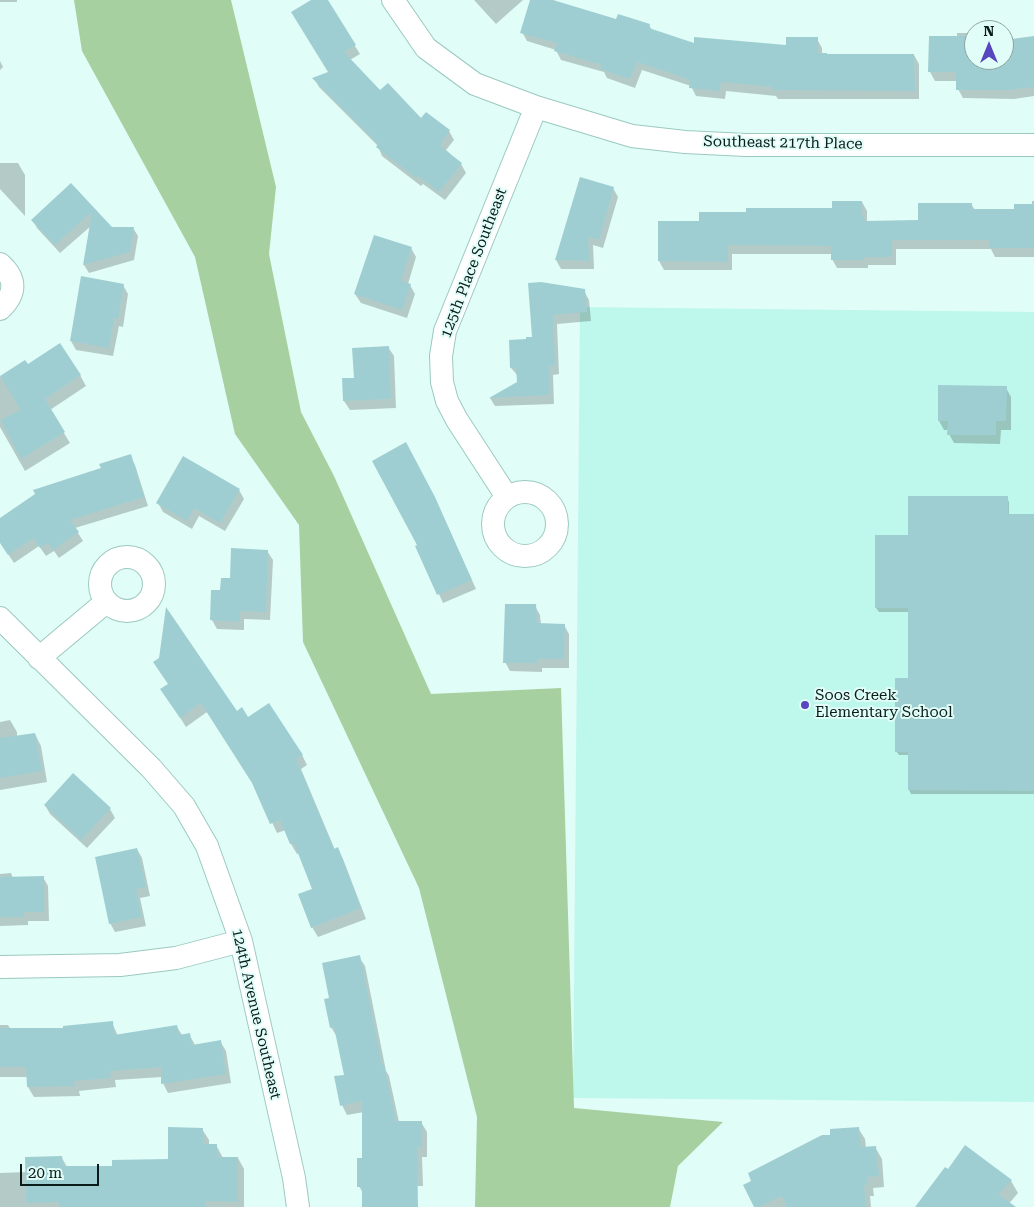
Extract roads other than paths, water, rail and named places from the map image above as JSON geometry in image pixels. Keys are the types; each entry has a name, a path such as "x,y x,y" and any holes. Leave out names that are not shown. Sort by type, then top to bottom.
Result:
{"street":[{"name":"Southeast 217th Place","path":"393,0 426,48 475,84 536,107 632,136 685,142 746,145 1034,145"},
{"name":"125th Place Southeast","path":"508,497 457,420 447,401 442,382 441,356 446,331 536,107"},
{"path":"0,264 8,273 12,282 12,293 0,309"},
{"path":"39,658 106,602"},
{"name":"124th Avenue Southeast","path":"4,629 39,658 151,768 184,806 207,846 242,940 294,1178 298,1207"},
{"path":"0,967 120,965 176,958 242,940"}],"place":[{"name":"Soos Creek Elementary School","path":"805,705"}]}
